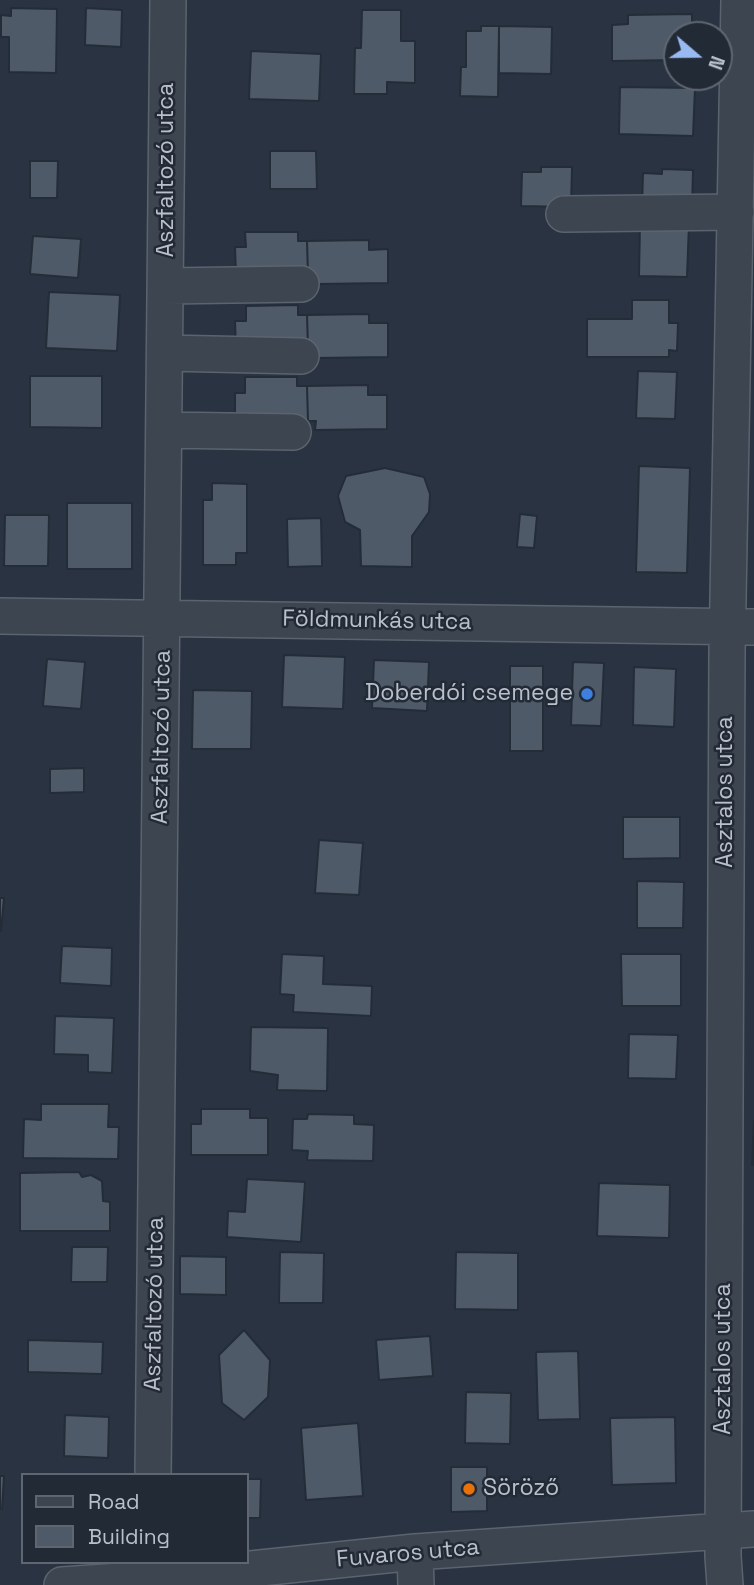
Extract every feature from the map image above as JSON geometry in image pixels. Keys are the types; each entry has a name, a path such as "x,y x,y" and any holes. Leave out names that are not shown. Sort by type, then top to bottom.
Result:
{"street":[{"name":"Aszfaltozó utca","path":"153,1473 164,617 168,0"},
{"name":"Asztalos utca","path":"725,1585 739,1530 741,627 736,212 739,0"},
{"path":"564,214 736,212"},
{"path":"166,286 302,284"},
{"path":"166,353 300,356"},
{"path":"165,430 293,432"},
{"name":"Földmunkás utca","path":"0,616 741,627"},
{"name":"Fuvaros utca","path":"62,1585 164,1575 416,1568 739,1530"},
{"path":"346,1585 359,1576 416,1568"}],"building":[{"path":"11,8 57,9 56,73 9,72 9,37 1,37 1,15 11,16"},
{"path":"86,8 122,10 121,47 85,45"},
{"path":"362,10 401,10 401,41 415,41 415,83 387,82 387,94 354,94 355,48 361,48"},
{"path":"692,14 692,21 663,21 663,60 612,61 612,25 628,24 628,15"},
{"path":"481,26 499,26 498,97 460,96 461,67 466,67 466,31 481,31"},
{"path":"499,26 552,27 551,74 499,73"},
{"path":"251,51 321,54 319,101 249,99"},
{"path":"620,87 695,91 693,136 619,134"},
{"path":"270,151 316,151 317,189 270,189"},
{"path":"30,161 58,161 57,198 30,198"},
{"path":"541,167 572,167 571,207 521,206 522,172 541,172"},
{"path":"662,169 693,170 692,209 642,208 643,173 662,174"},
{"path":"640,223 689,224 687,277 639,276"},
{"path":"245,232 298,232 298,241 307,241 308,275 236,276 235,247 246,247"},
{"path":"33,236 81,239 78,278 30,274"},
{"path":"369,240 369,250 388,249 388,283 316,284 308,275 307,241"},
{"path":"49,292 120,295 117,351 46,348"},
{"path":"632,300 669,300 669,323 678,323 677,351 669,350 669,357 587,357 587,319 632,319"},
{"path":"298,305 298,315 307,315 308,349 236,350 235,321 246,321 246,306"},
{"path":"369,314 369,323 388,323 388,357 316,358 308,349 307,315"},
{"path":"638,371 677,372 675,419 636,418"},
{"path":"30,376 102,376 102,428 30,427"},
{"path":"245,377 297,377 297,386 307,386 308,421 235,422 235,393 245,393"},
{"path":"368,385 368,395 387,395 387,429 315,430 316,421 308,421 307,386"},
{"path":"639,466 690,468 687,573 636,572"},
{"path":"385,468 424,477 430,494 429,512 412,536 412,567 361,566 360,530 345,522 338,496 346,476"},
{"path":"212,483 247,484 247,553 236,553 236,565 203,565 203,500 212,500"},
{"path":"67,503 132,503 132,569 67,569"},
{"path":"520,514 537,516 534,548 517,547"},
{"path":"5,515 49,515 48,566 4,566"},
{"path":"321,518 322,566 288,567 287,519"},
{"path":"284,655 345,657 343,709 282,707"},
{"path":"47,659 85,662 81,709 43,706"},
{"path":"374,660 429,662 427,711 372,708"},
{"name":"Doberdói csemege","path":"573,662 604,663 601,726 571,725"},
{"path":"510,666 543,666 543,751 510,751"},
{"path":"634,667 676,669 674,727 633,725"},
{"path":"193,690 252,691 251,749 192,749"},
{"path":"84,768 84,792 50,793 50,769"},
{"path":"623,817 680,817 680,858 623,859"},
{"path":"319,840 363,843 359,895 315,893"},
{"path":"637,881 684,882 683,928 637,928"},
{"path":"0,898 4,898 1,931 0,931"},
{"path":"62,946 112,948 111,986 60,983"},
{"path":"282,954 324,956 323,984 372,986 371,1016 293,1012 294,995 280,994"},
{"path":"621,954 681,954 681,1006 622,1006"},
{"path":"55,1016 114,1018 112,1073 88,1072 88,1055 54,1054"},
{"path":"251,1027 328,1028 327,1091 277,1090 278,1075 250,1071"},
{"path":"629,1034 678,1035 676,1079 628,1078"},
{"path":"41,1104 109,1104 108,1127 119,1127 118,1159 23,1158 24,1119 41,1120"},
{"path":"201,1109 250,1109 250,1118 268,1118 268,1155 191,1155 191,1124 201,1124"},
{"path":"308,1114 354,1115 354,1124 374,1125 373,1161 307,1160 308,1151 292,1150 293,1119 307,1119"},
{"path":"754,1121 754,1165 752,1165"},
{"path":"79,1172 82,1177 91,1175 102,1181 103,1201 110,1202 110,1231 20,1231 20,1173"},
{"path":"247,1179 305,1182 301,1242 227,1237 228,1211 245,1212"},
{"path":"599,1183 670,1185 669,1238 597,1236"},
{"path":"72,1247 108,1247 107,1282 71,1282"},
{"path":"280,1252 324,1253 323,1303 279,1303"},
{"path":"456,1252 518,1253 518,1310 455,1309"},
{"path":"180,1256 226,1257 226,1295 180,1294"},
{"path":"244,1330 270,1360 268,1397 244,1420 222,1403 219,1355"},
{"path":"430,1336 433,1376 379,1380 376,1340"},
{"path":"28,1340 103,1342 102,1374 28,1372"},
{"path":"578,1351 580,1419 538,1420 536,1352"},
{"path":"466,1392 511,1393 510,1444 465,1443"},
{"path":"65,1415 109,1417 108,1458 64,1456"},
{"path":"675,1417 676,1483 612,1485 610,1418"},
{"path":"358,1423 363,1496 306,1500 301,1428"},
{"name":"Söröző","path":"451,1467 487,1467 487,1511 451,1512"},
{"path":"0,1476 4,1476 2,1509 0,1509"},
{"path":"248,1479 261,1479 260,1518 248,1518"}],"place":[{"name":"Doberdói csemege","path":"587,694"},
{"name":"Söröző","path":"469,1489"}]}
